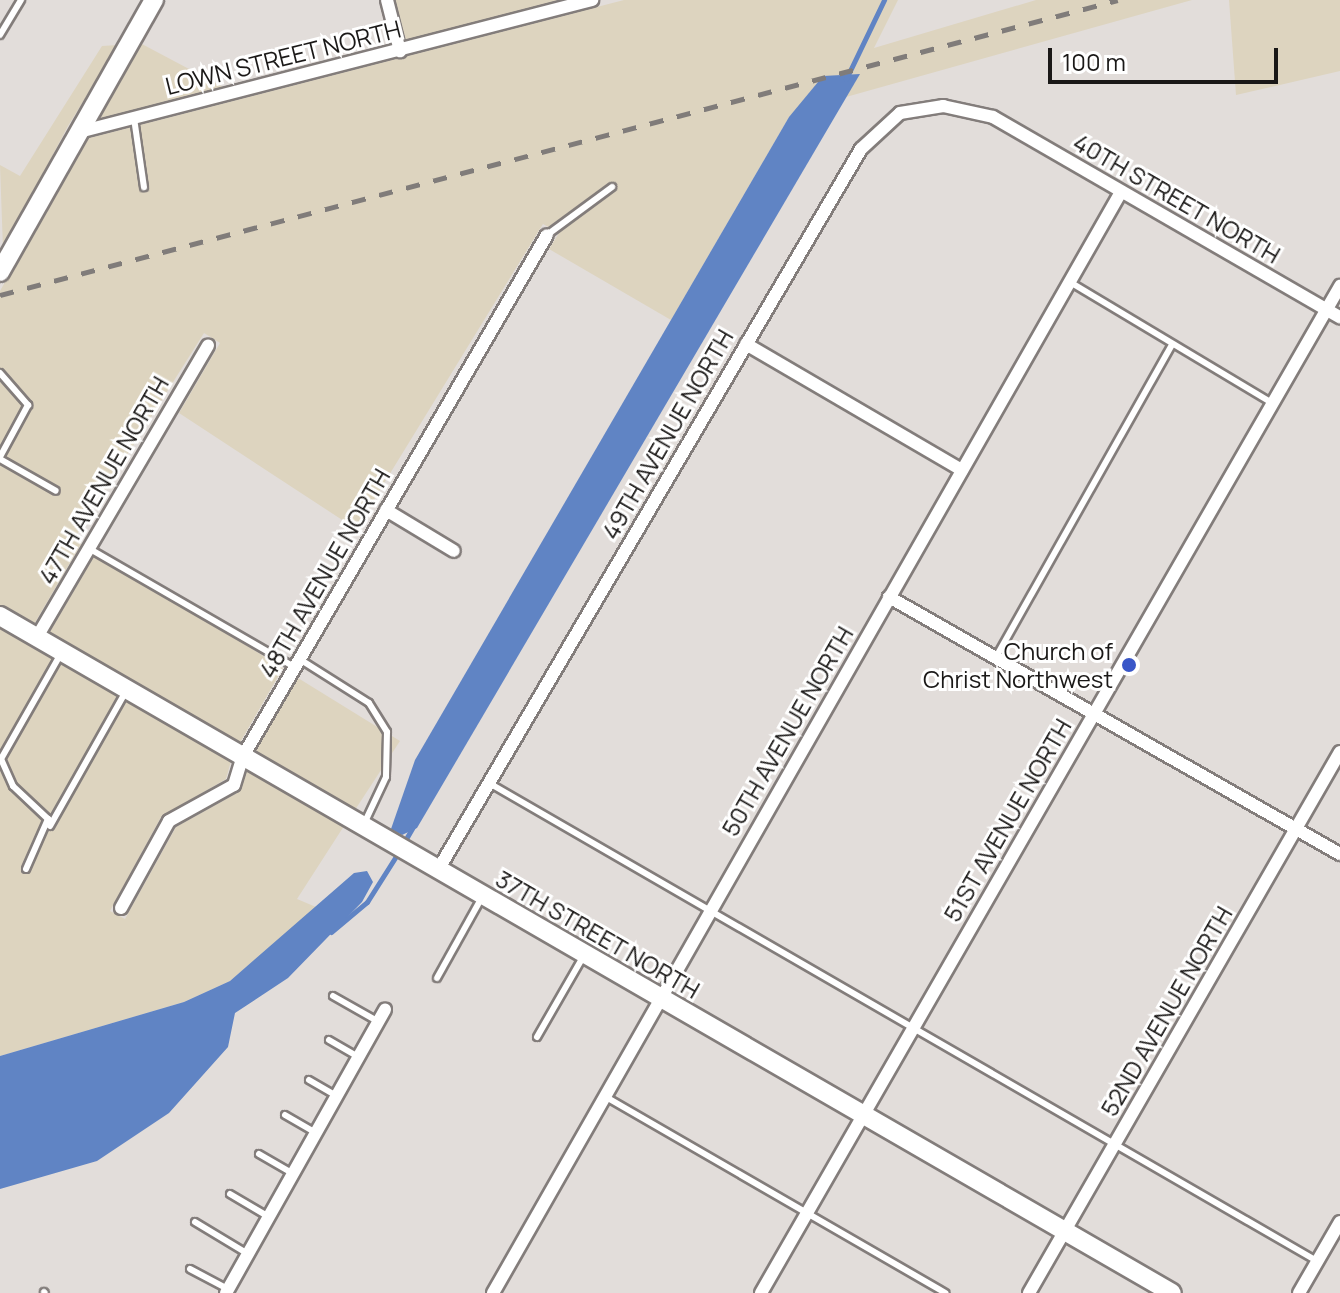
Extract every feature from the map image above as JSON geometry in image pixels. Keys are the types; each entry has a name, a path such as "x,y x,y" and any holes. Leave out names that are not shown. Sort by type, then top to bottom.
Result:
{"street":[{"path":"2,263 154,0"},
{"path":"387,0 400,51"},
{"name":"LOWN STREET NORTH","path":"79,132 592,0"},
{"name":"49TH AVENUE NORTH","path":"432,866 489,783 861,149 900,113 943,106 993,117"},
{"name":"40TH STREET NORTH","path":"993,117 1340,317"},
{"name":"50TH AVENUE NORTH","path":"493,1293 1121,192"},
{"name":"48TH AVENUE NORTH","path":"121,908 169,821 234,785 242,758 547,235"},
{"name":"51ST AVENUE NORTH","path":"761,1293 1340,286"},
{"path":"746,344 962,470"},
{"name":"47TH AVENUE NORTH","path":"37,637 208,345"},
{"path":"386,510 454,551"},
{"path":"889,597 1340,854"},
{"name":"37TH STREET NORTH","path":"0,616 1172,1293"},
{"name":"52ND AVENUE NORTH","path":"1029,1293 1340,752"},
{"path":"229,1292 382,1016"},
{"path":"1299,1293 1340,1222"}],"lane":[{"path":"0,35 21,0"},
{"path":"134,118 144,187"},
{"path":"547,235 612,187"},
{"path":"1070,282 1272,403"},
{"path":"996,657 1172,345"},
{"path":"0,373 28,405 0,458 56,491"},
{"path":"89,548 369,703 387,732 386,777 369,831"},
{"path":"49,827 44,811 6,776 1,759 62,652"},
{"path":"26,869 127,690"},
{"path":"489,783 1116,1142 1317,1261"},
{"path":"437,978 483,896"},
{"path":"537,1037 585,954"},
{"path":"333,996 382,1016"},
{"path":"329,1040 359,1057"},
{"path":"309,1080 337,1096"},
{"path":"605,1096 945,1293"},
{"path":"285,1115 316,1133"},
{"path":"259,1154 293,1174"},
{"path":"230,1194 269,1217"},
{"path":"195,1222 248,1254"},
{"path":"190,1269 229,1292"}],"shaded area":[{"path":"395,0 559,0 406,41"},
{"path":"624,0 898,0 874,48 1036,0 1192,0 846,97 859,74 789,117 671,320 549,249 559,233 543,224 356,529 179,413 220,343 204,333 74,539 81,544 33,626 0,607 0,291 85,139"},
{"path":"1229,0 1340,0 1340,71 1236,95"},
{"path":"140,43 223,87 97,119"},
{"path":"118,45 68,126 3,249 0,165 20,176 102,46"},
{"path":"96,553 283,668 238,746 48,635"},
{"path":"0,625 231,761 226,779 161,817 110,911 125,919 176,827 239,792 247,770 344,826 297,899 316,907 230,981 184,1002 0,1056"},
{"path":"298,678 400,741 353,813 253,756"}],"water":[{"path":"860,74 417,828 402,835 391,829 415,760 789,117 823,76"},
{"path":"367,871 373,882 362,902 288,978 235,1013 228,1047 169,1113 97,1161 0,1189 0,1056 184,1002 230,981 354,873"}],"waterway":[{"path":"846,79 884,0"},
{"path":"403,844 414,825"},
{"path":"331,932 367,902 398,853"}],"railway":[{"path":"0,295 1118,0"}],"place":[{"name":"Church of Christ Northwest","path":"1129,665"}]}
